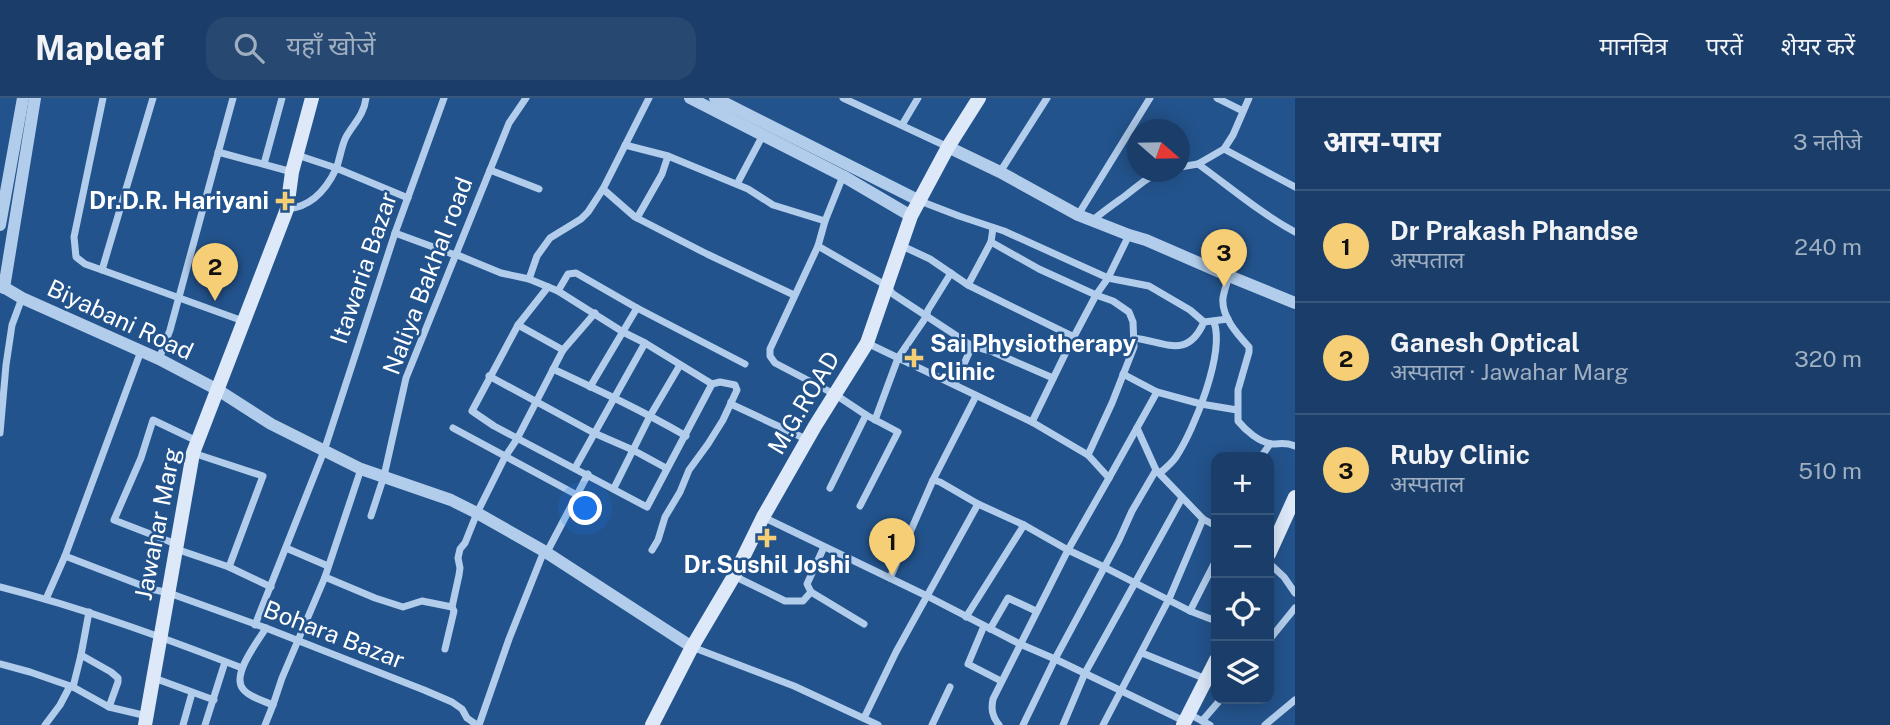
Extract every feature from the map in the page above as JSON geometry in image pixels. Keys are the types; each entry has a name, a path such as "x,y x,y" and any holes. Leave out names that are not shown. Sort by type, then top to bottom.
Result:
{"main road":[{"name":"Jawahar Marg","path":"146,721 195,447 287,209 292,172 312,98"},
{"name":"M.G.ROAD","path":"652,725 692,647 734,576 763,517 867,343 911,216 979,98"},
{"path":"1274,543 1295,497"},
{"path":"1194,721 1211,671"}],"street":[{"path":"0,225 23,98"},
{"name":"Biyabani Road","path":"35,98 2,287 159,359 218,390 271,424 361,469 451,500 477,513 545,551 692,647"},
{"path":"103,98 78,212 74,249 76,257 102,271 243,321"},
{"path":"102,271 153,98"},
{"path":"159,359 170,330 233,98"},
{"path":"264,164 282,98"},
{"path":"287,209 301,208 317,197 327,184 336,168 343,143 360,118 366,98"},
{"name":"Itawaria Bazar","path":"256,625 324,450 395,233 444,98"},
{"name":"Naliya Bakhal road","path":"371,516 384,476 407,378 509,123 526,98"},
{"path":"529,279 543,246 588,212 649,98"},
{"path":"690,98 843,176 911,216"},
{"path":"715,98 920,201 1004,231 1108,278 1149,286 1190,310 1204,322 1228,319"},
{"path":"843,98 859,101 1000,172 1078,215 1146,240 1295,303"},
{"path":"902,125 918,98"},
{"path":"1000,172 1048,98"},
{"path":"1078,215 1150,98"},
{"path":"1217,98 1243,111"},
{"path":"1190,165 1198,164 1224,149 1249,98"},
{"path":"737,184 763,135"},
{"path":"625,145 668,156 748,189 773,205 825,221"},
{"path":"1224,149 1295,187"},
{"path":"218,152 292,172"},
{"path":"297,155 408,198"},
{"path":"637,218 662,174 668,156"},
{"path":"1198,164 1274,221 1295,232"},
{"path":"490,170 538,189"},
{"path":"843,176 818,246 770,349 771,359 898,432 860,506"},
{"path":"1093,220 1143,182"},
{"path":"603,188 637,218 794,295"},
{"path":"968,285 991,242 993,228"},
{"path":"395,233 501,274 529,279 558,291 712,384 720,382 735,385 737,390 732,402 708,444 689,470 652,550"},
{"path":"1032,422 1129,235"},
{"path":"991,242 1039,269 1113,301 1129,312 1133,322 1134,347 1088,455"},
{"path":"900,245 930,259 968,285 1074,337"},
{"path":"818,246 887,286 892,295 972,346 1054,378"},
{"path":"558,291 568,274 576,273 745,364"},
{"path":"875,420 898,358 951,273"},
{"path":"1229,276 1223,299 1228,319 1249,347 1239,381 1238,421 1247,432 1270,444 1288,443 1295,446"},
{"path":"548,287 518,326 472,411 494,426 647,507 712,384"},
{"path":"0,433 12,325 22,298"},
{"path":"590,387 637,308"},
{"path":"445,649 454,611 452,607 460,568 460,549 505,457 563,350 595,313"},
{"path":"1023,725 1132,511 1158,471 1175,459 1193,425 1211,372 1216,341 1214,321"},
{"path":"1133,338 1183,346 1191,342 1204,322"},
{"path":"518,326 563,350"},
{"path":"575,468 645,343"},
{"path":"867,343 1032,422 1088,455 1109,478"},
{"path":"955,384 972,346"},
{"path":"46,599 65,556 141,351"},
{"path":"614,488 650,415 680,365"},
{"path":"553,369 614,396 686,436"},
{"path":"1123,374 1157,392 1237,410"},
{"path":"489,376 594,433 666,468"},
{"path":"999,725 991,709 1001,681 1068,550 1157,392"},
{"path":"890,578 933,480 976,396"},
{"path":"732,402 733,405 808,440"},
{"path":"830,488 866,415"},
{"path":"229,568 263,475 195,447 153,420 141,458 114,520 271,587"},
{"path":"453,428 577,495"},
{"path":"1136,428 1158,471 1203,520 1211,524"},
{"path":"1264,452 1270,444"},
{"path":"265,725 325,578 361,469"},
{"path":"478,725 545,551 588,474"},
{"path":"933,480 940,481 978,504 1024,525 1068,550 1211,619"},
{"path":"1063,725 1084,673 1182,498"},
{"path":"864,718 896,652 978,504"},
{"path":"763,517 1020,644 1194,721 1215,704"},
{"path":"1103,725 1169,599 1203,520"},
{"path":"967,617 1024,525"},
{"path":"824,547 807,584 811,592 864,624"},
{"path":"286,548 328,566"},
{"name":"Bohara Bazar","path":"65,556 298,640 452,702 462,709 464,721 478,725"},
{"path":"1274,568 1295,593"},
{"path":"1190,611 1211,570"},
{"path":"734,576 785,601 803,601 811,592"},
{"path":"325,578 402,607 422,601 452,607"},
{"path":"0,587 89,612 242,668"},
{"path":"1001,681 968,664 987,627 1008,598 1036,611"},
{"path":"1274,634 1295,608"},
{"path":"45,725 72,687 89,612"},
{"path":"266,628 242,668 240,684 245,692 273,705"},
{"path":"692,647 794,686 878,725"},
{"path":"1142,653 1207,680"},
{"path":"81,655 111,671 118,678 109,707"},
{"path":"205,725 225,662"},
{"path":"0,664 72,687 109,707 146,721"},
{"path":"154,678 214,700"},
{"path":"932,725 950,687"},
{"path":"183,725 192,693"},
{"path":"1265,725 1295,700"}],"place":[{"name":"Dr.D.R. Hariyani","path":"285,201"},
{"name":"Ruby Clinic","path":"1224,287"},
{"name":"Ganesh Optical","path":"215,301"},
{"name":"Sai Physiotherapy Clinic","path":"914,358"},
{"name":"Dr.Sushil Joshi","path":"767,538"},
{"name":"Dr Prakash Phandse","path":"892,576"}]}
